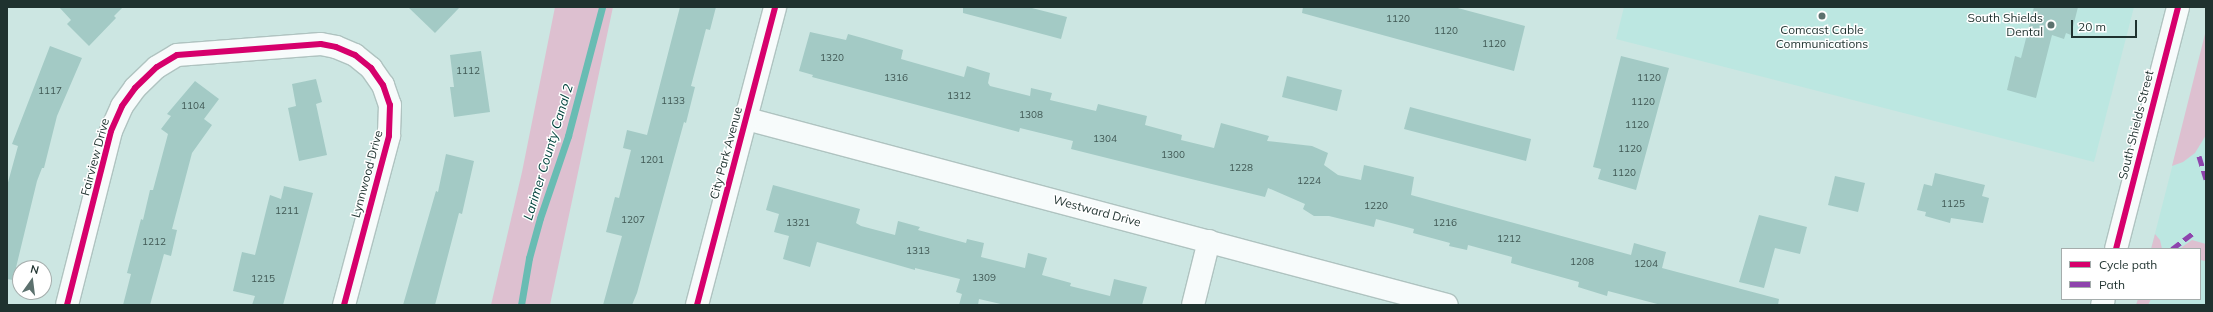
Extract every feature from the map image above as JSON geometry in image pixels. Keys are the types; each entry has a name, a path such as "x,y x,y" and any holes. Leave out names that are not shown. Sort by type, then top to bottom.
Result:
{"street":[{"name":"City Park Avenue","path":"697,305 774,7"},
{"name":"South Shields Street","path":"2116,248 2178,7"},
{"name":"Lynnwood Drive","path":"266,48 320,44 336,46 355,55 371,68 383,85 390,105 389,136 344,305"},
{"name":"Fairview Drive","path":"67,305 111,131 122,106 135,88 157,67 177,55 266,48"},
{"name":"Westward Drive","path":"746,118 1448,305"},
{"path":"1193,305 1209,241"}],"shaded area":[{"path":"555,7 613,7 550,305 491,305 522,172"},
{"path":"1624,7 2134,7 2094,162 1616,39"},
{"path":"2206,30 2206,135 2195,153 2183,162 2172,166"},
{"path":"2206,35 2206,305 2136,305 2138,300 2201,300 2201,248 2151,248"},
{"path":"2155,234 2160,240 2162,248 2151,248"},
{"path":"2192,240 2206,244 2206,261 2201,260 2201,248 2180,248"},
{"path":"2138,300 2150,300 2148,305 2136,305"}],"building":[{"path":"59,7 123,7 114,16 116,18 89,46 67,24 71,20"},
{"path":"408,7 460,7 435,33"},
{"path":"680,7 716,7 710,30 706,29 691,86 695,87 686,123 684,122 637,293 632,305 603,305 622,236 606,232 615,197 619,198 631,150 623,148 627,130 647,135"},
{"path":"963,7 1028,7 1067,17 1061,39 963,13"},
{"path":"1303,7 1454,7 1525,26 1514,71 1302,13"},
{"path":"2034,7 2078,7 2071,35 2066,33 2064,39 2052,35 2036,98 2007,90 2015,56 2021,58"},
{"path":"810,32 846,40 848,34 866,39 903,50 901,59 964,77 967,66 990,73 988,83 990,86 1030,96 1031,88 1052,93 1050,100 1096,111 1098,104 1147,116 1145,125 1182,135 1181,140 1214,148 1221,123 1269,136 1267,141 1312,146 1328,153 1324,165 1338,175 1361,180 1364,165 1414,177 1411,195 1631,255 1634,243 1666,252 1662,268 1779,299 1778,305 1661,305 1608,291 1607,296 1578,287 1579,282 1511,263 1512,257 1468,245 1467,250 1449,246 1450,243 1413,233 1414,229 1376,219 1374,227 1329,216 1314,216 1303,209 1305,204 1268,188 1265,197 1071,149 1073,141 1020,128 1019,132 812,77 813,75 799,71"},
{"path":"50,46 82,58 57,116 44,168 42,168 37,181 18,260 12,260 12,280 7,279 7,186 18,146 12,144"},
{"path":"481,51 490,112 454,117 450,87 454,87 450,55"},
{"path":"1621,56 1669,68 1636,190 1598,179 1601,169 1593,167"},
{"path":"1287,76 1342,90 1337,111 1282,97"},
{"path":"316,79 322,102 316,104 327,155 299,161 288,108 296,106 292,84"},
{"path":"195,81 219,99 204,119 212,125 192,153 172,229 177,230 171,256 164,254 150,305 123,305 131,274 127,273 141,219 143,220 150,190 153,190 168,134 161,129 171,116 167,114"},
{"path":"1410,107 1531,139 1526,161 1404,129"},
{"path":"446,154 474,161 462,214 459,213 435,305 403,305 436,191 438,192"},
{"path":"1935,173 1985,185 1982,196 1989,198 1983,223 1951,218 1950,223 1925,216 1926,212 1917,210 1924,184 1932,186"},
{"path":"1835,176 1865,183 1858,212 1828,205"},
{"path":"773,185 860,209 856,223 861,226 895,235 898,221 920,227 918,230 966,243 967,239 984,243 981,257 1025,268 1028,253 1047,258 1042,275 1071,283 1070,286 1110,296 1114,279 1147,287 1142,305 1005,305 979,299 978,305 959,305 962,294 956,292 960,279 915,268 915,270 817,242 810,267 783,259 789,236 774,232 779,214 766,210"},
{"path":"284,186 313,193 299,246 283,305 252,305 255,296 233,291 242,252 255,255 270,195 281,199"},
{"path":"1759,215 1807,227 1800,254 1775,248 1764,288 1739,282"}],"waterway":[{"name":"Larimer County Canal 2","path":"521,305 529,258 540,218 568,136 602,7"}],"marked path":[{"path":"2199,156 2206,179"},
{"path":"2173,248 2193,233"}],"cycle path":[{"path":"697,305 775,7"},
{"path":"2116,248 2178,7"},
{"path":"67,305 111,131 122,106 135,88 157,67 177,55 321,44 336,47 355,55 371,68 383,85 390,105 389,136 344,305"}],"place":[{"name":"Comcast Cable Communications","path":"1822,16"},
{"name":"South Shields Dental","path":"2051,25"}]}
